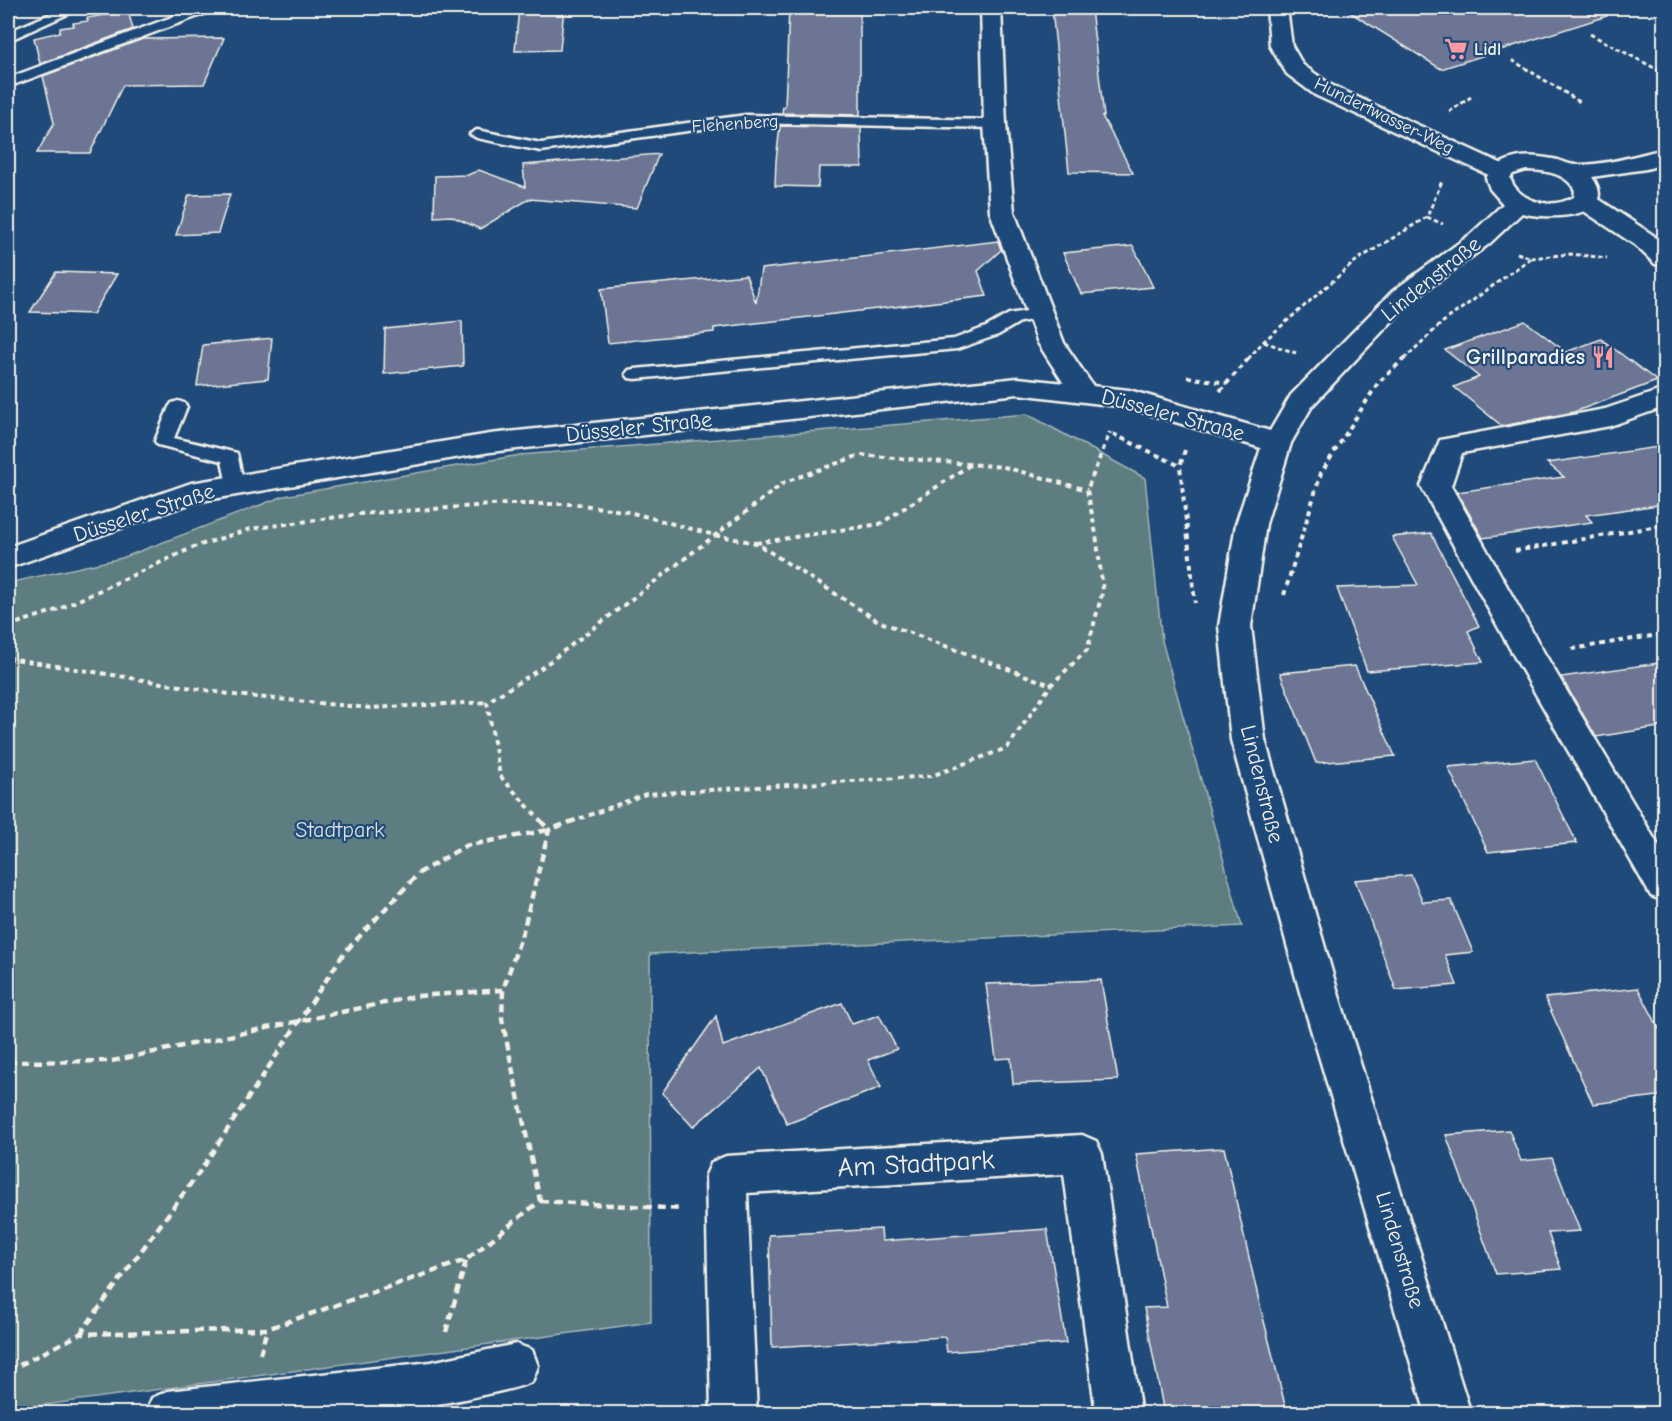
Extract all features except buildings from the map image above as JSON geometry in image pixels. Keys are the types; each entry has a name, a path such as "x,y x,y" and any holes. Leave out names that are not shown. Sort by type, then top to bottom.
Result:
{"main road":[{"path":"991,8 1002,212 1038,314 1051,343 1083,392"},
{"name":"Hundertwasser-Weg","path":"1277,8 1281,46 1295,69 1323,90 1502,172"},
{"path":"1571,173 1646,162 1665,156"},
{"path":"1532,163 1557,167 1571,173 1587,187 1585,201 1574,207 1557,210 1519,203 1504,192 1499,185 1498,178 1502,172 1517,165 1532,163"},
{"path":"1585,201 1644,240 1665,259"},
{"name":"Lindenstraße","path":"1449,1413 1320,996 1248,740 1235,626 1251,524 1277,443 1301,401 1402,296 1480,239 1519,203"},
{"name":"Düsseler Straße","path":"8,558 191,493 490,443 1018,386 1129,399 1277,443"},
{"path":"1665,398 1610,417 1450,446 1436,486 1530,656 1665,886"},
{"name":"Am Stadtpark","path":"734,1413 726,1175 1082,1154 1119,1413"},
{"path":"168,1413 245,1408 431,1384 516,1366"}],"lane":[{"path":"8,37 75,8"},
{"path":"8,83 207,8"},
{"name":"Flehenberg","path":"477,135 541,147 746,119 996,124"},
{"path":"635,374 957,344 992,331 1015,318 1038,314"},
{"path":"178,407 164,441 231,457 235,486"}],"path":[{"path":"1590,34 1664,73"},
{"path":"1512,60 1580,102"},
{"path":"1196,610 1180,466 1196,418 1263,342 1357,260 1427,217"},
{"path":"1284,597 1321,473 1378,383 1443,322 1530,258 1569,254 1607,258 1644,240"},
{"path":"80,1334 201,1171 344,953 419,873 465,846 549,830 646,795 932,776 1007,748 1051,685 1087,650 1103,590 1096,534 1087,490 1109,432 1180,466"},
{"path":"8,658 235,695 370,708 488,702 540,669 785,482 860,454 1004,467 1087,490"},
{"path":"8,626 57,610 194,547 250,529 359,514 506,504 576,504 629,512 714,535 756,543 880,524 974,463"},
{"path":"1476,558 1665,525"},
{"path":"756,543 878,621 1051,685"},
{"path":"1530,656 1665,634"},
{"path":"488,702 500,776 549,830"},
{"path":"540,1201 502,1019 502,990 524,928 549,830"},
{"path":"8,1062 112,1061 417,996 502,990"},
{"path":"8,1371 80,1334 267,1329 466,1260 540,1201 728,1212"},
{"path":"431,1384 466,1260"}],"green space":[{"name":"Stadtpark","path":"1027,414 1145,478 1162,641 1242,926 650,954 651,1322 8,1410 8,583 122,558 284,496 520,455"}],"place":[{"name":"Lidl","path":"1456,49"},
{"name":"Grillparadies","path":"1603,357"}]}
